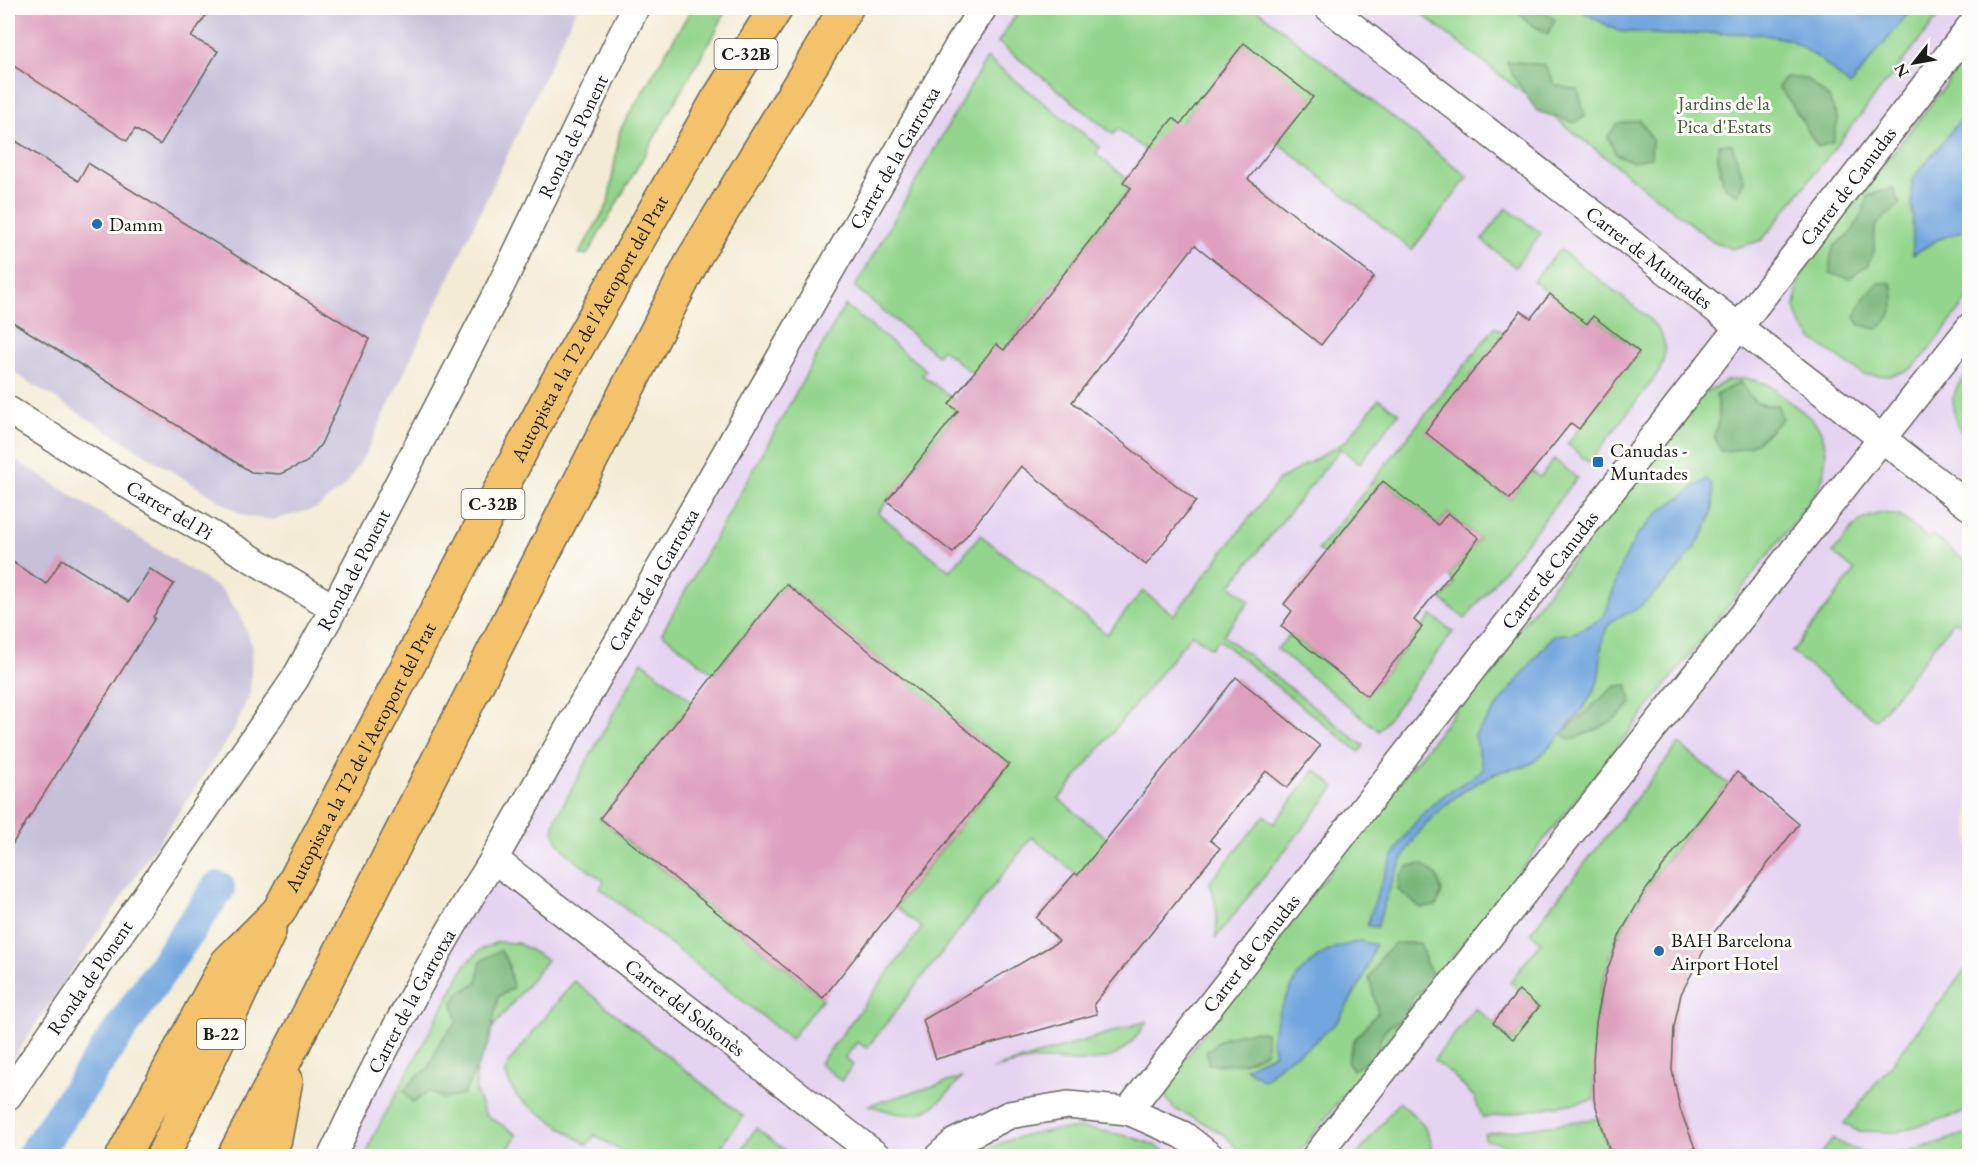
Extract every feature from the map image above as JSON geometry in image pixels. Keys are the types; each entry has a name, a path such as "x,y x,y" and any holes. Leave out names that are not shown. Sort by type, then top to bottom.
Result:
{"highway":[{"path":"717,101 753,8"},
{"name":"Autopista a la T2 de l'Aeroport del Prat","path":"279,911 554,388 717,101 776,8"},
{"name":"C-32B","path":"294,1043 695,256 846,8"},
{"path":"123,1156 227,963 279,911"},
{"name":"B-22","path":"163,1156 279,911"},
{"path":"234,1156 294,1043"},
{"path":"268,1156 275,1139 294,1043"}],"street":[{"name":"Ronda de Ponent","path":"8,1096 295,679 501,285 635,8"},
{"name":"Carrer de la Garrotxa","path":"332,1156 420,982 494,859 958,45 983,8"},
{"name":"Carrer de Muntades","path":"1329,8 1970,507"},
{"name":"Carrer de Canudas","path":"1128,1111 1970,27"},
{"path":"1316,1156 1970,327"},
{"name":"Carrer del Pi","path":"8,410 334,608"},
{"name":"Carrer del Solsonès","path":"494,859 877,1156"},
{"path":"939,1156 955,1142 1009,1116 1068,1105 1128,1111 1183,1135 1210,1156"}],"shaded area":[{"path":"8,8 577,8 366,453 346,485 317,508 273,520 244,516 8,369"},
{"path":"983,8 1969,8 1969,1156 332,1156"},
{"path":"8,455 222,590 241,617 252,645 250,693 233,732 8,1066"}],"green space":[{"path":"692,8 727,8 587,255 579,254 608,204 620,130"},
{"path":"1021,8 1255,8 1468,177 1412,250 1277,142 1312,97 1244,44 1181,124 1147,151 1118,129 1113,134 998,42"},
{"name":"Jardins de la Pica d'Estats","path":"1414,8 1945,8 1762,240 1732,249 1713,241"},
{"path":"1516,8 1541,8 1555,20 1548,34 1527,22"},
{"path":"1969,55 1969,298 1925,355 1911,369 1890,376 1864,375 1813,340 1800,323 1795,307 1799,274"},
{"path":"987,58 1100,147 1096,154 1126,178 1123,182 1131,188 1004,350 973,374 942,349 937,355 855,287"},
{"path":"1507,61 1545,65 1555,85 1578,90 1585,117 1575,123 1537,111 1513,76"},
{"path":"1786,77 1807,79 1829,98 1838,120 1833,142 1818,147 1791,103 1778,87"},
{"path":"1640,120 1652,139 1651,157 1633,162 1616,154 1608,137 1617,124"},
{"path":"1718,144 1732,144 1744,180 1738,195 1724,186 1718,160"},
{"path":"1893,188 1900,204 1875,226 1874,251 1867,266 1850,278 1830,274 1833,247 1851,233 1862,214 1867,196"},
{"path":"1506,208 1541,233 1515,267 1482,240"},
{"path":"1560,249 1644,314 1657,327 1665,347 1659,372 1589,463 1567,444 1639,352 1593,316 1587,324 1533,281"},
{"path":"1879,283 1892,283 1894,304 1891,315 1877,329 1860,325 1855,317 1859,307 1867,294"},
{"path":"845,305 926,370 922,375 953,399 958,411 878,513 950,571 980,535 1107,634 1143,591 1174,615 1279,480 1345,442 1379,399 1399,413 1359,464 1341,448 1231,585 1250,601 1223,635 1364,746 1359,752 1219,640 1211,648 1192,634 1059,799 1171,891 1141,928 1032,837 867,1048 857,1042 845,1058 853,1065 841,1081 820,1063 922,928 896,907 1009,764 786,584 714,674 662,633"},
{"path":"1495,327 1504,333 1426,432 1510,499 1532,471 1540,478 1554,459 1577,478 1465,619 1442,600 1455,584 1449,576 1479,538 1448,513 1438,525 1383,481 1324,554 1318,550"},
{"path":"1969,372 1969,442 1957,423 1953,402 1957,387"},
{"path":"1745,378 1767,384 1812,419 1822,432 1826,452 1823,478 1812,499 1296,1156 1243,1156 1226,1136 1174,1109 1166,1098 1164,1085 1702,394 1726,381"},
{"path":"1740,382 1759,404 1778,405 1782,419 1768,434 1755,443 1741,449 1721,451 1714,436 1719,418 1716,395"},
{"path":"1883,513 1900,516 1929,539 1933,535 1969,564 1970,631 1955,620 1876,720 1792,652 1855,571 1833,553 1860,522"},
{"path":"1432,615 1453,632 1379,731 1277,649 1290,634 1367,696"},
{"path":"642,661 693,702 600,819 823,998 791,1039 600,888 604,881 574,859 556,838 554,825 557,816"},
{"path":"1628,685 1631,704 1618,717 1595,730 1569,740 1562,733 1615,686"},
{"path":"1679,744 1728,784 1656,874 1620,933 1605,973 1597,1015 1594,1100 1483,1118 1474,1097 1453,1075 1434,1060 1475,1008 1513,1039 1539,1007 1510,982 1541,942 1530,933"},
{"path":"1315,770 1335,787 1215,939 1216,910 1210,882 1265,815 1274,824"},
{"path":"1422,864 1437,876 1442,892 1436,906 1421,908 1398,890 1400,876 1409,866"},
{"path":"497,942 518,943 547,960 487,1035 476,1059 476,1092 485,1114 517,1135 503,1156 366,1156 374,1135 466,964 480,950"},
{"path":"1395,943 1420,943 1427,965 1436,979 1414,995 1404,1019 1387,1029 1379,1042 1376,1056 1353,1070 1347,1062 1354,1040 1378,1012 1369,978 1382,956"},
{"path":"500,950 508,962 513,988 498,997 489,1043 463,1095 444,1099 429,1091 413,1103 404,1091 415,1078 428,1069 441,1040 457,1022 453,1002 461,992 477,983 481,961"},
{"path":"1969,965 1969,1111 1896,1132 1858,1131 1844,1124"},
{"path":"574,981 743,1116 714,1156 643,1156 642,1154 629,1156 595,1135 587,1145 518,1098 505,1072 510,1061"},
{"path":"1147,1021 1131,1043 1114,1056 1093,1061 1038,1060 993,1069"},
{"path":"1253,1031 1266,1032 1266,1052 1238,1064 1208,1064 1207,1052 1217,1043 1234,1035"},
{"path":"961,1078 936,1105 920,1113 898,1113 869,1105"},
{"path":"1399,1102 1425,1128 1433,1150 1429,1156 1356,1156"},
{"path":"1599,1118 1608,1148 1601,1156 1553,1156 1485,1140 1485,1134"},
{"path":"756,1128 792,1156 737,1156"},
{"path":"1081,1128 1141,1140 1173,1156 977,1156 1014,1138"},
{"path":"1969,1133 1969,1156 1820,1156 1833,1139 1862,1153 1883,1155 1908,1151"}],"water":[{"path":"1578,8 1908,8 1911,10 1850,86 1820,59 1791,40 1760,34 1667,35 1618,31"},
{"path":"1969,109 1969,228 1937,240 1913,255 1912,180"},
{"path":"1707,479 1712,485 1713,508 1702,536 1683,563 1649,599 1635,610 1616,618 1606,628 1602,641 1598,681 1583,708 1554,742 1532,763 1487,777 1441,808 1413,841 1402,860 1377,927 1367,926 1384,876 1408,831 1439,799 1483,770 1475,735 1553,635 1574,633 1601,619 1608,607 1620,568 1637,535 1663,509"},
{"path":"1360,941 1375,945 1363,979 1338,1021 1309,1047 1283,1062 1264,1080 1245,1068 1275,1053 1271,1039 1280,1010 1298,975 1315,959 1332,949"}],"building":[{"path":"8,8 211,8 191,37 218,51 160,145 135,129 127,141 8,62"},
{"path":"1244,43 1313,97 1248,179 1374,277 1321,345 1195,245 1072,402 1196,501 1146,565 1021,466 953,553 887,501 958,411 949,404 996,344 1004,350 1131,188 1123,182 1135,166 1173,118 1181,124"},
{"name":"Damm","path":"8,136 78,181 88,163 369,339 321,444 307,462 280,474 251,472 8,319"},
{"path":"1550,294 1587,324 1593,316 1639,352 1579,429 1571,423 1510,499 1425,432 1521,311 1531,318"},
{"path":"1383,481 1438,525 1448,513 1479,538 1414,620 1422,627 1367,696 1281,626 1292,611 1284,604"},
{"path":"8,559 46,584 62,559 129,602 150,569 174,584 153,617 155,618 8,851"},
{"path":"786,584 1009,764 823,998 600,818"},
{"path":"1236,677 1320,746 1287,788 1266,771 1210,840 1220,848 1094,1004 1097,1014 936,1059 923,1020 1059,941 1036,918 1075,873 1078,875"},
{"name":"BAH Barcelona Airport Hotel","path":"1737,772 1799,824 1712,935 1681,994 1674,1027 1672,1070 1680,1109 1698,1156 1611,1156 1594,1100 1593,1060 1596,1022 1605,977 1620,934 1643,894"},
{"path":"1519,990 1539,1007 1513,1039 1493,1023"}],"waterway":[{"path":"33,1156 218,888"}],"place":[{"name":"Damm","path":"97,224"},
{"name":"Canudas - Muntades","path":"1598,462"},
{"name":"BAH Barcelona Airport Hotel","path":"1659,951"}]}
